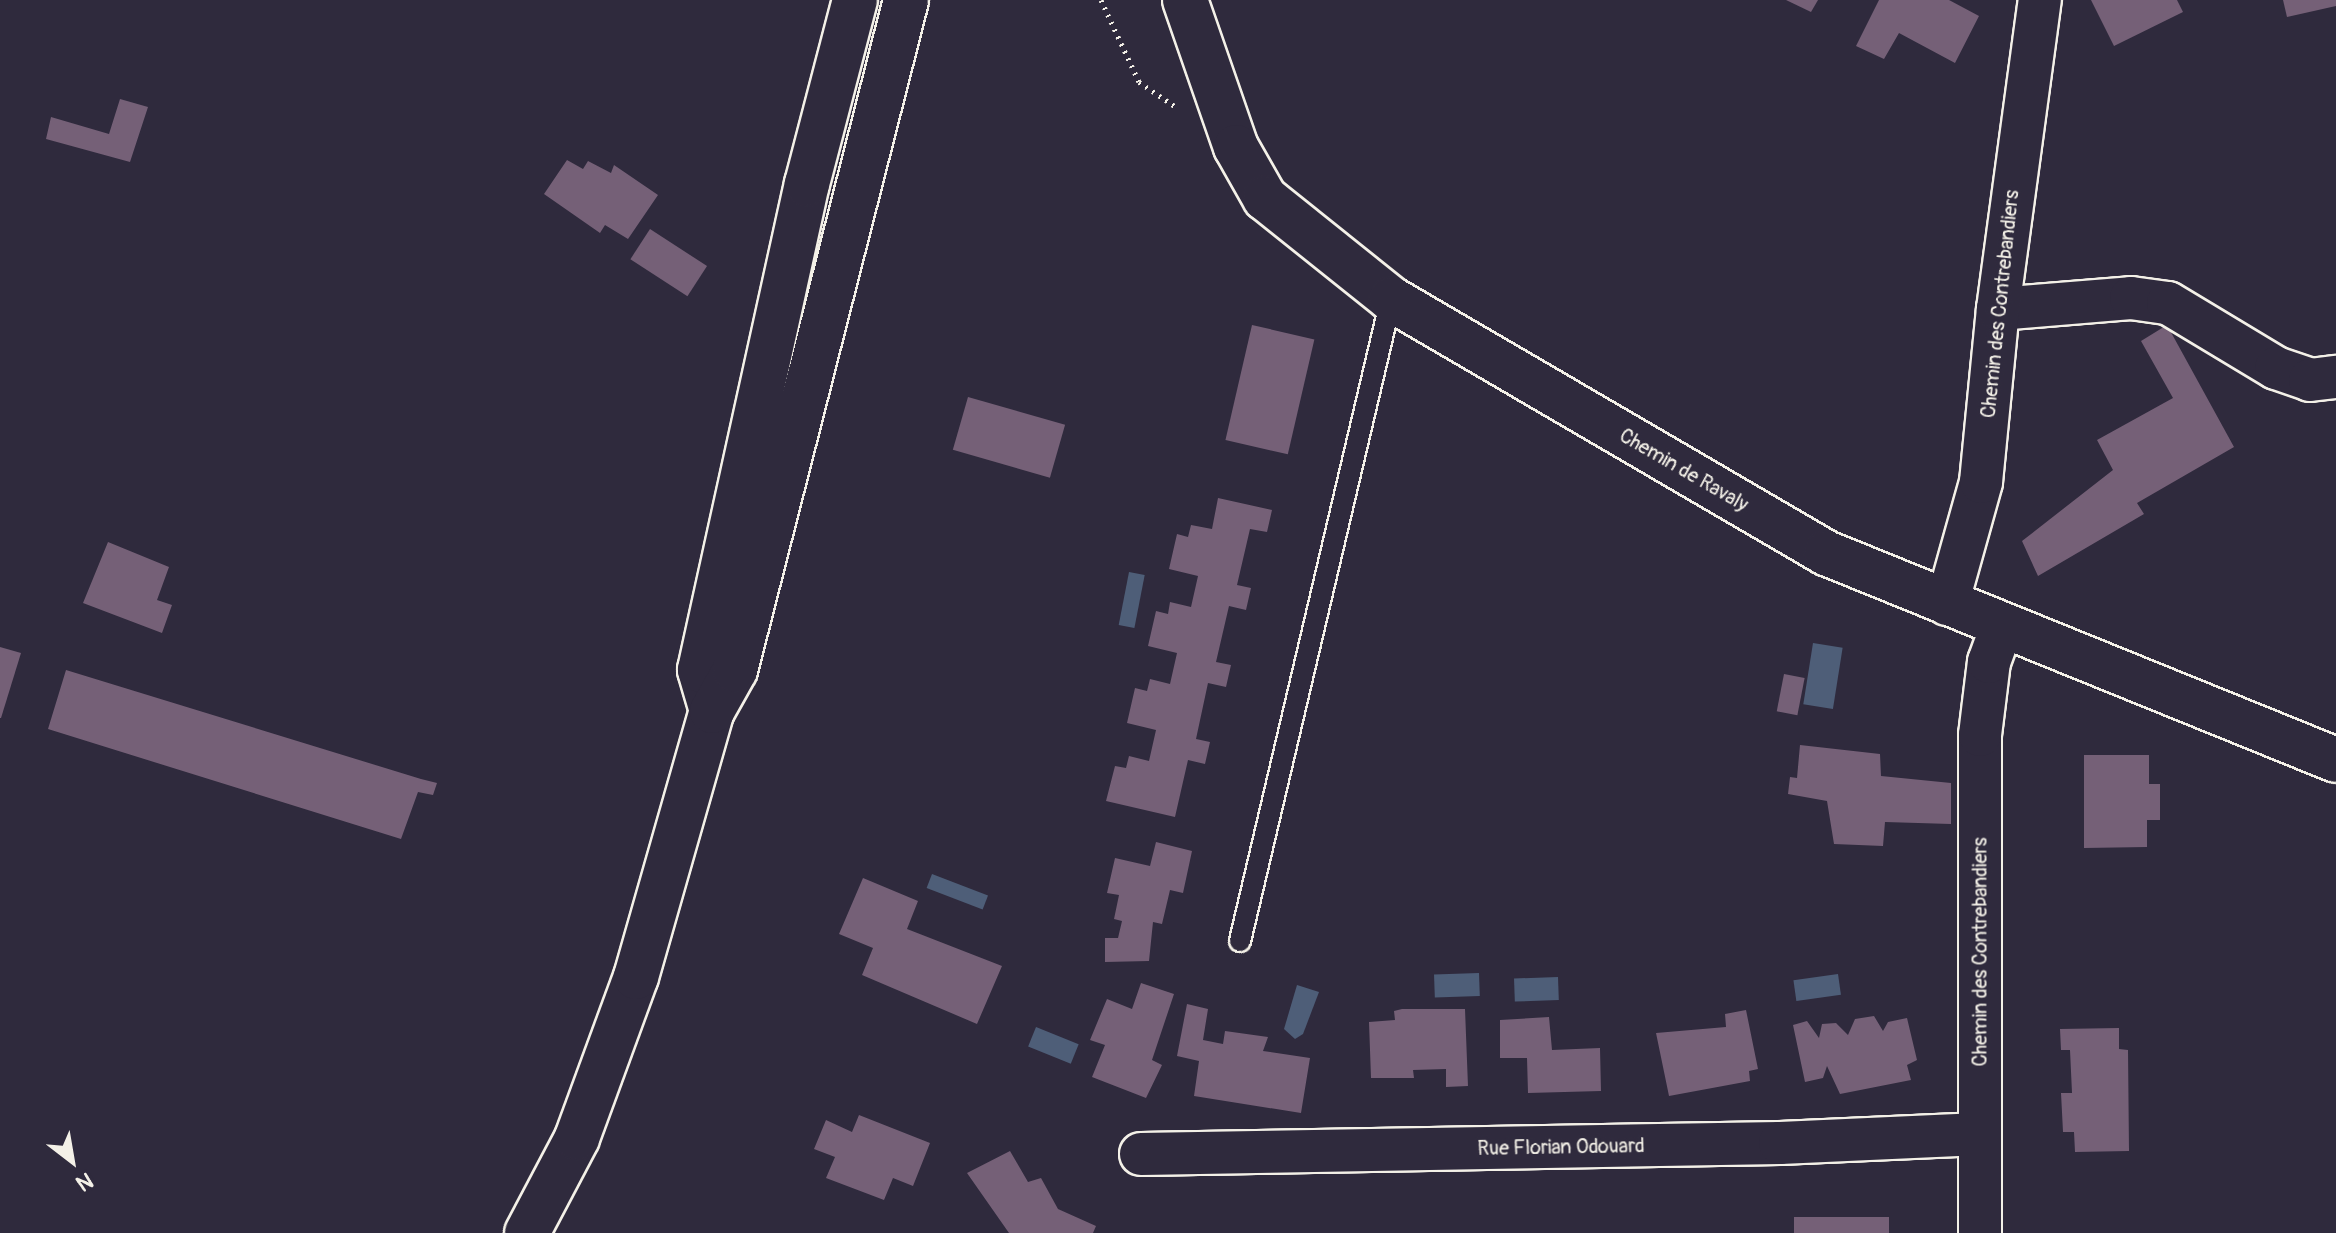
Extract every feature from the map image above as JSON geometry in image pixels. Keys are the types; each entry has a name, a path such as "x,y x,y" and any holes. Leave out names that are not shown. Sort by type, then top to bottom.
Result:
{"main road":[{"path":"712,711 700,670 807,184 855,0"},
{"path":"527,1233 577,1138 636,977 712,711 735,670 906,0"},
{"name":"Chemin de Ravaly","path":"1185,0 1236,147 1265,198 1391,299 1826,553 2002,626 2146,679 2336,760"}],"street":[{"name":"Chemin des Contrebandiers","path":"1947,604 1981,482 1998,309 2040,0"},
{"path":"1998,309 2131,298 2168,303 2276,368 2310,380 2336,377"},
{"name":"Chemin des Contrebandiers","path":"1980,1233 1980,735 1989,662 2002,626"},
{"name":"Rue Florian Odouard","path":"1141,1154 1764,1143 1980,1134"}],"lane":[{"path":"1240,941 1391,299"}],"path":[{"path":"1101,0 1139,82 1236,147"}],"water":[{"path":"1129,572 1145,575 1134,628 1119,625"},
{"path":"1813,643 1843,648 1833,709 1803,704"},
{"path":"932,874 988,896 983,910 927,888"},
{"path":"1479,973 1480,996 1435,998 1434,975"},
{"path":"1838,974 1841,995 1796,1001 1793,980"},
{"path":"1558,977 1559,1000 1515,1002 1514,979"},
{"path":"1297,985 1319,992 1303,1034 1295,1039 1284,1029"},
{"path":"1036,1027 1079,1044 1071,1064 1028,1046"}],"building":[{"path":"1786,0 1818,0 1811,12"},
{"path":"1879,0 1949,0 1979,16 1955,63 1899,33 1884,59 1856,46"},
{"path":"2091,0 2177,0 2183,12 2114,46"},
{"path":"2283,0 2336,0 2336,6 2287,17"},
{"path":"120,99 148,107 130,162 46,139 51,117 109,134"},
{"path":"567,160 583,169 588,161 611,173 614,165 658,195 628,239 605,225 600,233 544,194"},
{"path":"650,229 707,266 687,296 630,259"},
{"path":"1252,325 1314,339 1288,454 1225,440"},
{"path":"2167,325 2234,447 2137,503 2144,514 2038,576 2022,541 2113,470 2097,440 2173,398 2141,341"},
{"path":"968,397 1065,425 1050,478 953,450"},
{"path":"1218,498 1272,510 1267,532 1250,529 1237,585 1251,588 1246,610 1229,606 1216,662 1231,665 1226,687 1208,683 1196,739 1210,742 1205,764 1188,760 1175,817 1106,801 1115,766 1126,768 1129,756 1149,761 1156,730 1127,723 1135,688 1147,691 1150,679 1170,684 1177,653 1148,646 1156,611 1168,614 1170,602 1191,607 1198,576 1169,569 1177,534 1188,537 1191,525 1212,529"},
{"path":"108,542 169,567 157,600 172,605 162,633 83,603"},
{"path":"0,647 21,653 1,718 0,718"},
{"path":"66,670 437,783 433,795 418,792 401,839 48,729"},
{"path":"1784,674 1805,678 1797,715 1777,711"},
{"path":"1800,745 1880,754 1881,776 1951,783 1951,824 1885,822 1883,846 1834,844 1827,801 1788,794 1790,777 1797,778"},
{"path":"2084,755 2149,755 2149,784 2160,784 2160,820 2147,820 2147,847 2084,848"},
{"path":"1156,842 1192,851 1183,893 1170,890 1162,924 1153,922 1149,961 1105,962 1105,938 1118,938 1122,921 1114,919 1119,895 1107,893 1115,858 1150,866"},
{"path":"863,878 918,901 907,929 1002,966 977,1024 862,975 873,948 839,934"},
{"path":"1141,983 1174,994 1152,1060 1162,1065 1146,1098 1092,1077 1105,1045 1090,1040 1107,999 1132,1009"},
{"path":"1187,1004 1208,1009 1203,1040 1223,1044 1225,1031 1268,1037 1263,1051 1310,1058 1301,1113 1194,1096 1199,1061 1177,1056"},
{"path":"1465,1009 1468,1086 1446,1087 1446,1069 1413,1070 1414,1078 1371,1078 1369,1022 1395,1020 1394,1011"},
{"path":"1746,1010 1758,1069 1749,1071 1750,1081 1669,1096 1656,1033 1726,1027 1725,1014"},
{"path":"1874,1016 1883,1031 1888,1022 1907,1018 1917,1060 1907,1065 1911,1080 1840,1094 1827,1066 1823,1078 1805,1082 1793,1025 1807,1021 1819,1038 1822,1024 1836,1023 1848,1035 1855,1019"},
{"path":"1549,1017 1552,1050 1600,1048 1601,1091 1528,1093 1527,1058 1500,1058 1500,1020"},
{"path":"2119,1028 2119,1049 2128,1050 2129,1151 2075,1152 2074,1132 2063,1132 2061,1093 2072,1093 2070,1050 2061,1050 2060,1029"},
{"path":"859,1115 930,1143 913,1186 893,1178 884,1200 826,1178 835,1157 814,1149 826,1120 852,1132"},
{"path":"1010,1151 1028,1182 1041,1178 1058,1209 1096,1226 1093,1233 1009,1233 967,1173"},
{"path":"1794,1217 1889,1217 1889,1233 1794,1233"}]}
